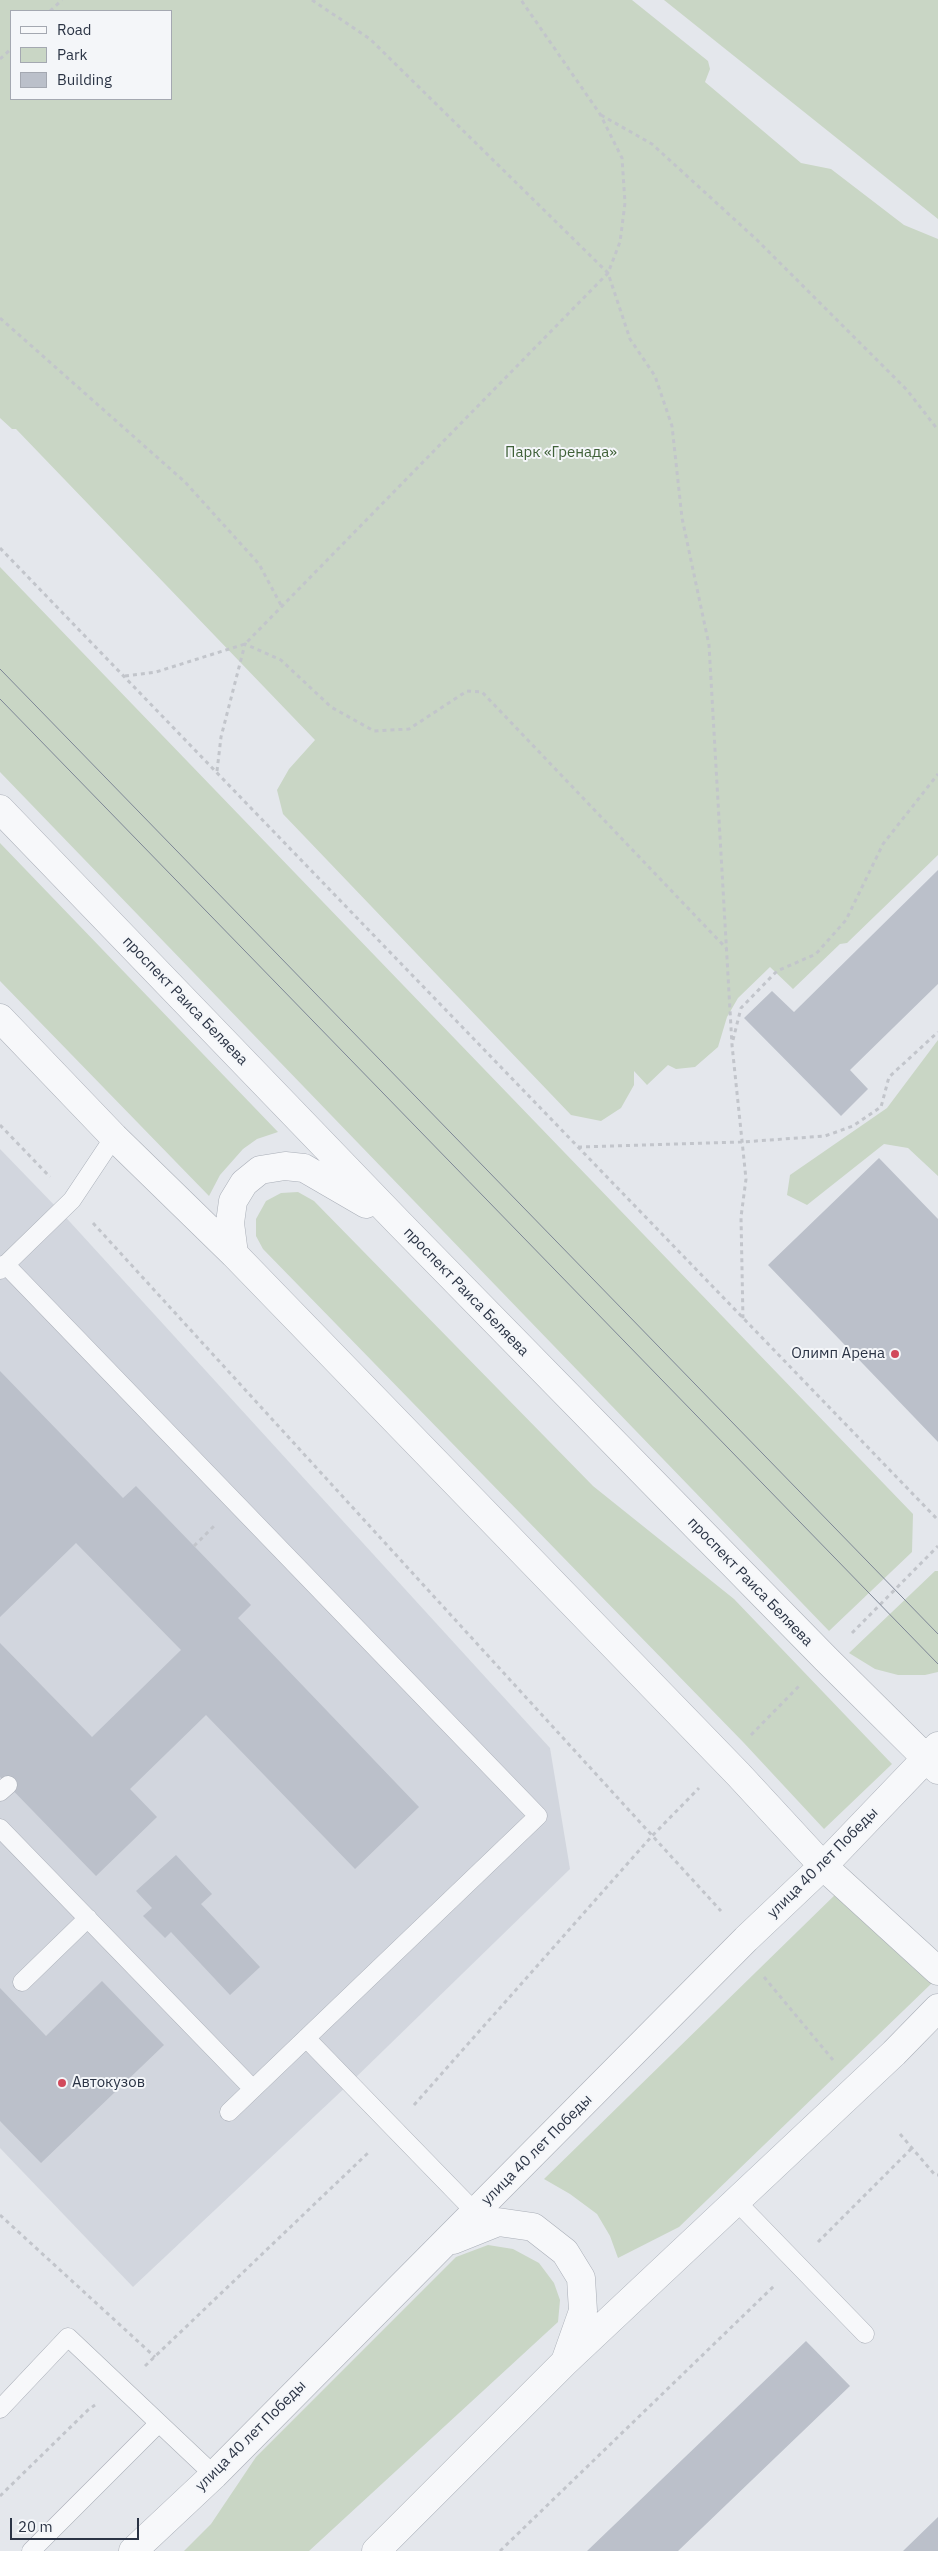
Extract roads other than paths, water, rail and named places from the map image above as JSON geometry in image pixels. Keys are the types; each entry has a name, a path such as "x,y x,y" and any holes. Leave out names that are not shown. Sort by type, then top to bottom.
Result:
{"street":[{"name":"проспект Раиса Беляева","path":"0,809 400,1224 826,1659 934,1758"},
{"path":"0,1018 114,1136 234,1254 738,1774 823,1866 938,1971"},
{"path":"234,1254 230,1223 234,1201 244,1183 260,1170 285,1166 304,1168 400,1224"},
{"name":"улица 40 лет Победы","path":"133,2551 214,2475 440,2245 746,1939 934,1758"},
{"path":"376,2551 564,2363 894,2053 938,2008"},
{"path":"440,2245 498,2222 533,2227 564,2252 581,2278 583,2311 564,2363"}],"lane":[{"path":"114,1136 72,1200 3,1267 538,1816 229,2112"},
{"path":"0,1828 253,2090"},
{"path":"22,1982 88,1918"},
{"path":"306,2038 475,2212"},
{"path":"737,2202 865,2334"},
{"path":"0,2409 68,2337 214,2475"},
{"path":"31,2551 159,2423"}],"tram line":[{"path":"0,669 938,1634"},
{"path":"0,699 938,1664"}],"place":[{"name":"Олимп Арена","path":"895,1354"},
{"name":"Автокузов","path":"62,2083"}],"park label":[{"name":"Парк «Гренада»","path":"561,453"}]}
